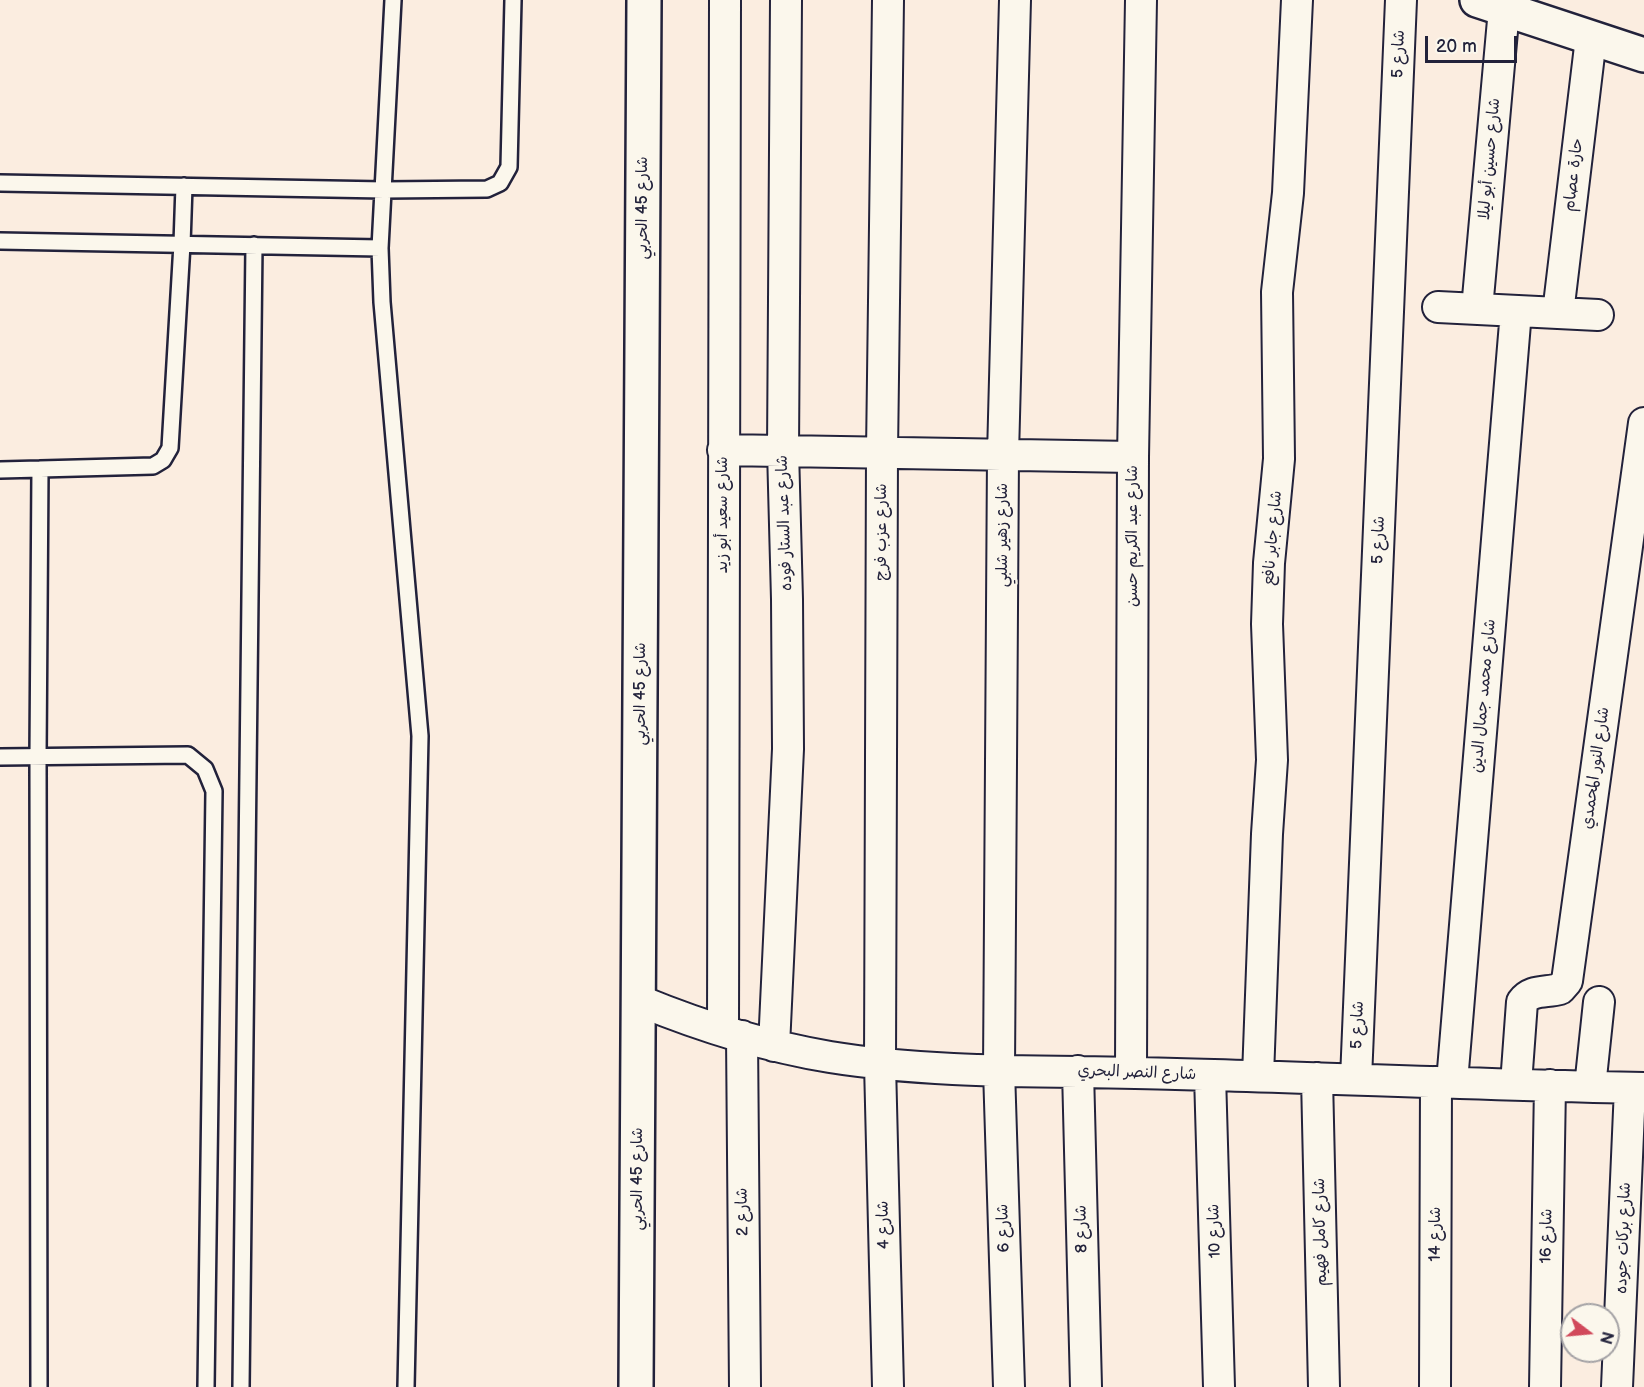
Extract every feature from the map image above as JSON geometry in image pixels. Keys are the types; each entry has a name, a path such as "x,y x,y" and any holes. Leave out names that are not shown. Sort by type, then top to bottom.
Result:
{"street":[{"name":"شارع 45 الحربي","path":"636,1387 644,0"},
{"name":"شارع سعيد أبو زيد","path":"724,0 723,450 732,1034"},
{"name":"شارع عبد الستار فوده","path":"774,1046 789,738 788,599 783,450 786,0"},
{"name":"شارع عزب فرج","path":"880,1064 882,452 888,0"},
{"name":"شارع زهير شلبي","path":"999,1070 1003,455 1015,0"},
{"name":"شارع عبد الكريم حسن","path":"1131,1072 1133,457 1142,0"},
{"name":"شارع جابر نافع","path":"1258,1076 1266,834 1272,760 1268,656 1269,573 1279,459 1277,292 1289,182 1297,0"},
{"name":"شارع 5","path":"1356,1079 1401,0"},
{"path":"1490,5 1644,55"},
{"name":"شارع حسين أبو ليلا","path":"1477,309 1490,5"},
{"name":"حارة عصام","path":"1558,313 1591,38"},
{"path":"1438,307 1598,315"},
{"name":"شارع محمد جمال الدين","path":"1444,1082 1516,311"},
{"name":"شارع النور المحمدي","path":"1516,1083 1522,1002 1534,993 1560,989 1567,981 1644,423"},
{"path":"723,450 1133,457"},
{"name":"شارع النصر البحري","path":"640,1001 732,1034 774,1046 880,1064 999,1070 1637,1088"},
{"path":"1590,1087 1599,1002"},
{"name":"شارع 2","path":"732,1034 745,1387"},
{"name":"شارع 4","path":"880,1064 888,1387"},
{"name":"شارع 6","path":"999,1070 1009,1387"},
{"name":"شارع 8","path":"1078,1071 1086,1387"},
{"name":"شارع 10","path":"1210,1075 1219,1387"},
{"name":"شارع كامل فهيم","path":"1317,1078 1324,1387"},
{"name":"شارع 14","path":"1435,1387 1444,1082"},
{"name":"شارع 16","path":"1545,1387 1550,1085"},
{"name":"شارع بركات جوده","path":"1617,1387 1637,1088"}],"lane":[{"path":"393,0 380,248 382,302 420,736 406,1387"},
{"path":"0,183 384,190 487,189 500,183 509,167 513,0"},
{"path":"0,470 153,466 163,460 170,448 184,186"},
{"path":"0,241 380,248"},
{"path":"242,1387 254,245"},
{"path":"39,1387 40,469"},
{"path":"0,757 188,755 206,769 214,791 206,1387"}]}
